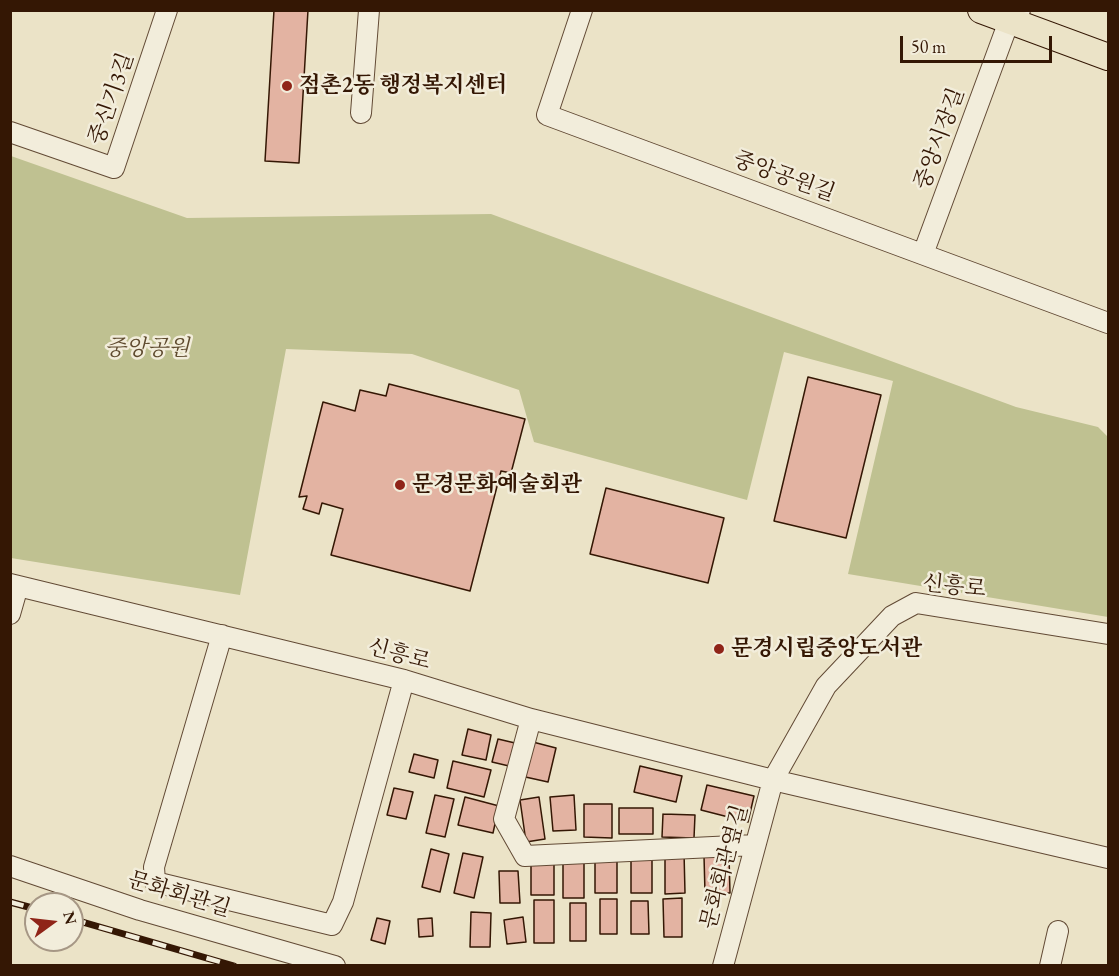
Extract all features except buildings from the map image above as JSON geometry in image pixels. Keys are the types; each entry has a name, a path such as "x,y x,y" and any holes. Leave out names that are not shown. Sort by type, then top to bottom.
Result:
{"main road":[{"path":"981,10 1014,16 1108,57"}],"street":[{"name":"중신기3길","path":"10,132 114,168 167,10"},
{"path":"361,113 369,10"},
{"name":"중앙공원길","path":"582,10 547,115 1108,323"},
{"name":"중앙시장길","path":"923,254 1014,16"},
{"path":"10,614 14,585"},
{"name":"신흥로","path":"14,585 404,680 531,719 772,780 1108,858"},
{"name":"신흥로","path":"772,780 826,686 892,616 916,603 1108,634"},
{"path":"222,635 154,867 155,882 332,926 343,902 404,680"},
{"path":"531,719 504,819 525,856 755,845"},
{"name":"문화회관옆길","path":"723,966 772,780"},
{"name":"문화회관길","path":"10,866 140,910 335,966"},
{"path":"1050,966 1058,931"}],"green space":[{"name":"중앙공원","path":"11,156 187,218 491,214 1016,407 1098,427 1108,437 1108,617 848,574 893,381 784,352 747,500 534,442 519,390 412,354 286,349 240,595 11,558"}],"railway":[{"path":"10,902 24,906"},
{"path":"84,922 234,966"}],"place":[{"name":"점촌2동 행정복지센터","path":"287,86"},
{"name":"문경문화예술회관","path":"400,485"},
{"name":"문경시립중앙도서관","path":"719,649"}]}
